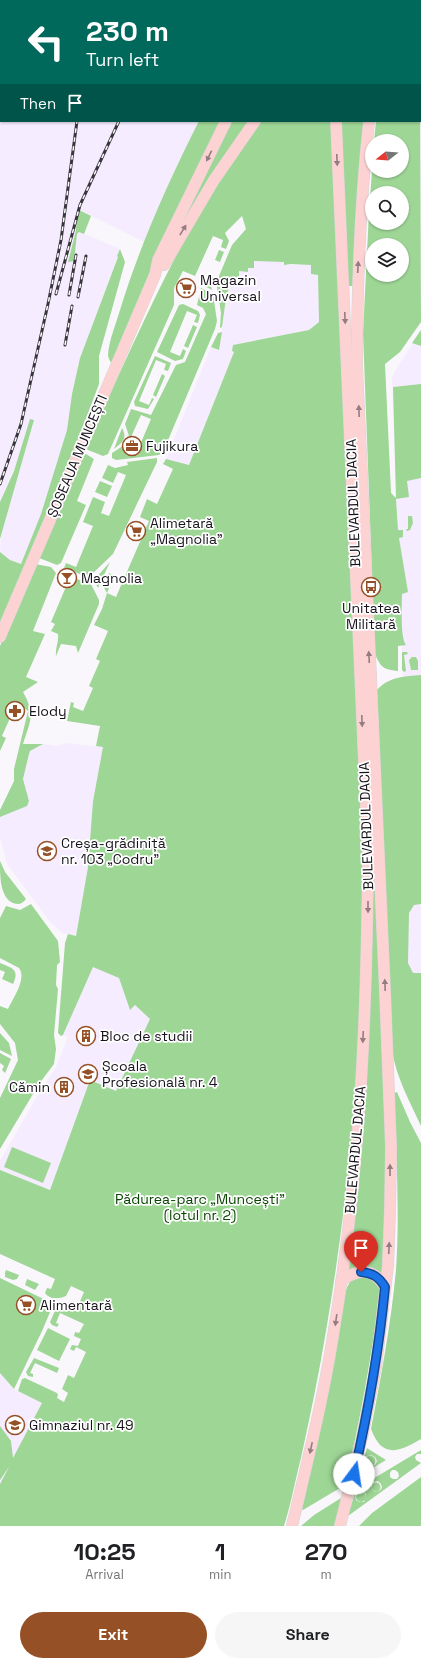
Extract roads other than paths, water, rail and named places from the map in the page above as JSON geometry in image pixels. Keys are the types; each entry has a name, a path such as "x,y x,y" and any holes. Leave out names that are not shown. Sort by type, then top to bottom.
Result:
{"main road":[{"name":"ȘOSEAUA MUNCEȘTI","path":"0,637 155,274 158,260 226,122"},
{"name":"ȘOSEAUA MUNCEȘTI","path":"155,274 164,264 214,180 254,122"},
{"name":"BULEVARDUL DACIA","path":"336,122 366,682 385,982 390,1147 388,1265 381,1329 364,1433 340,1526"},
{"name":"BULEVARDUL DACIA","path":"292,1526 334,1336 351,1203 362,1098 367,960 368,853 366,682 357,366 357,291 360,216 369,122"},
{"path":"344,291 357,291"},
{"path":"341,1281 353,1274 369,1272 381,1280 385,1287"}],"railway":[{"path":"0,484 21,424 48,304 61,240 77,122"},
{"path":"56,294 80,205 119,122"},
{"path":"69,295 76,255"},
{"path":"78,297 86,256"},
{"path":"65,345 72,306"}],"place":[{"name":"Magazin Universal","path":"186,288"},
{"name":"Fujikura","path":"132,446"},
{"name":"Alimetară „Magnolia”","path":"136,531"},
{"name":"Magnolia","path":"67,578"},
{"name":"Unitatea Militară","path":"371,587"},
{"name":"Elody","path":"15,711"},
{"name":"Creșa-grădiniță nr. 103 „Codru”","path":"47,851"},
{"name":"Bloc de studii","path":"86,1036"},
{"name":"Școala Profesională nr. 4","path":"88,1074"},
{"name":"Cămin","path":"64,1087"},
{"name":"Alimentară","path":"26,1305"},
{"name":"Gimnaziul nr. 49","path":"15,1425"}],"park label":[{"name":"Pădurea-parc „Muncești” (lotul nr. 2)","path":"200,1208"}]}
